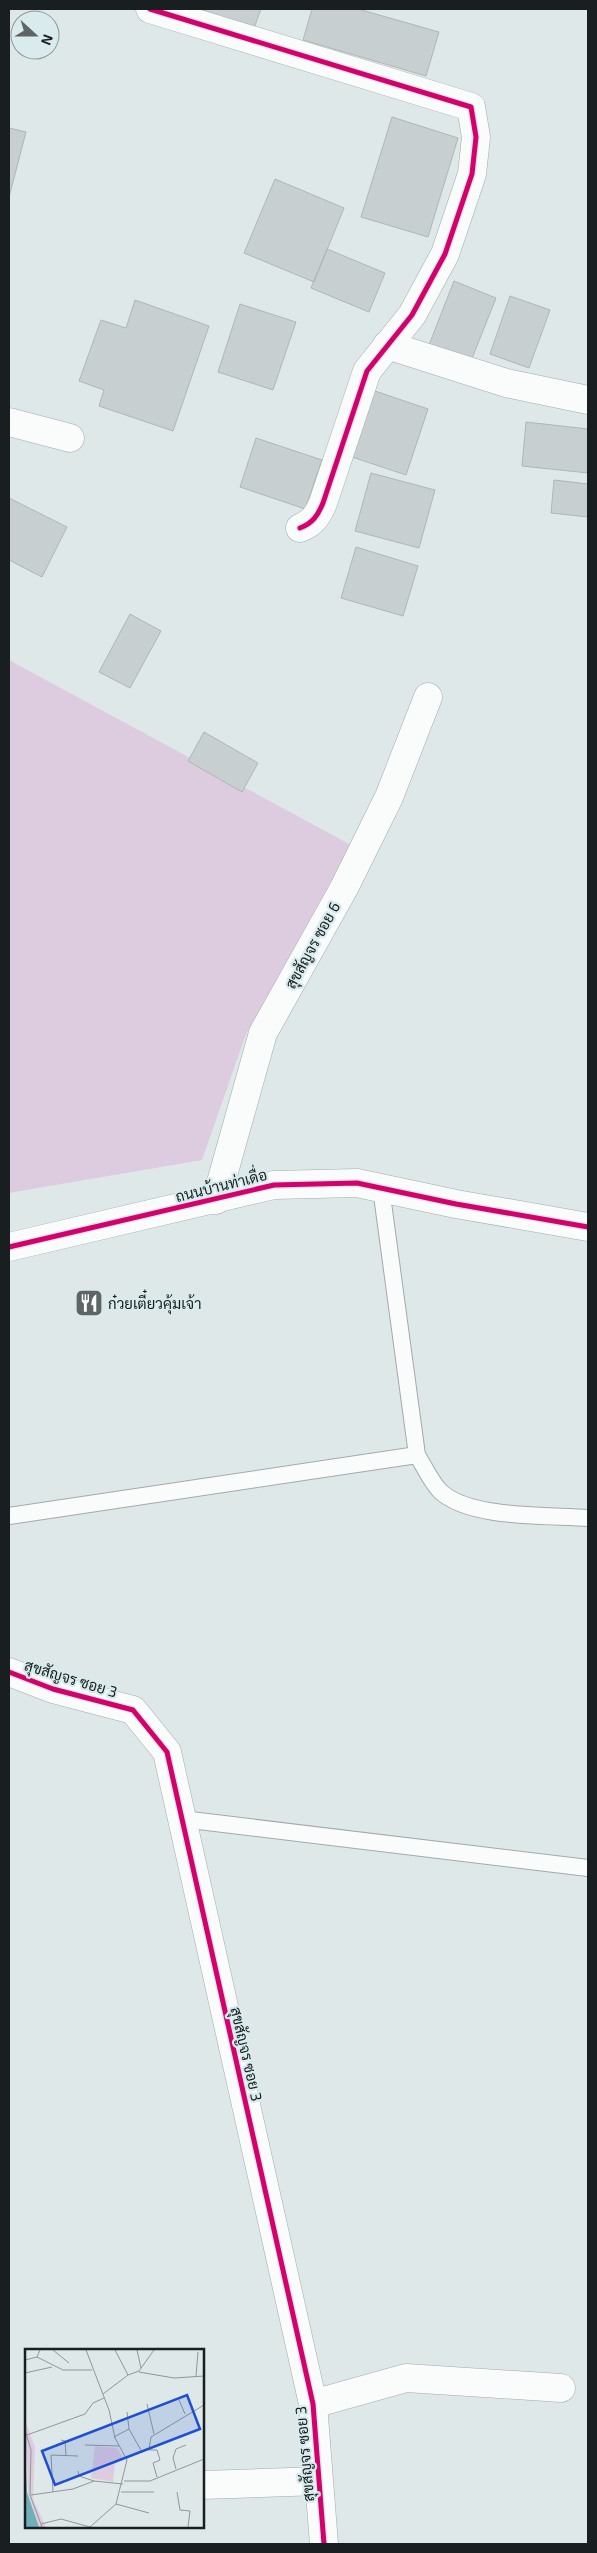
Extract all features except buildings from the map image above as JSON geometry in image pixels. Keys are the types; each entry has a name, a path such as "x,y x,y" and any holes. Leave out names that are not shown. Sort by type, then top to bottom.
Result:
{"street":[{"path":"150,9 471,107 476,137 472,174 445,254 412,315 367,371 318,515 308,525 300,528"},
{"path":"387,345 506,383 588,400"},
{"path":"9,422 70,438"},
{"name":"สุขสัญจร ซอย 6","path":"216,1200 263,1033 344,888 389,797 428,696"},
{"name":"ถนนบ้านท่าเดื่อ","path":"9,1247 216,1200 274,1184 357,1183 588,1227"},
{"name":"สุขสัญจร ซอย 3","path":"9,1672 54,1689 132,1710 167,1752 312,2404 324,2544"},
{"path":"312,2404 406,2378 561,2388"},
{"path":"204,2485 319,2481"}],"lane":[{"path":"381,1188 418,1455 440,1491 463,1505 481,1511 588,1518"},
{"path":"9,1516 418,1455"},
{"path":"182,1819 588,1868"}],"shaded area":[{"path":"9,660 351,845 246,1034 202,1160 9,1193"}],"cycle path":[{"path":"150,9 471,107 476,137 472,174 445,254 412,315 367,371 323,503 314,518 300,528"},
{"path":"9,1247 274,1185 357,1183 456,1204 588,1227"},
{"path":"9,1672 53,1689 133,1710 167,1752 313,2404 324,2544"}],"place":[{"name":"ก๋วยเตี๋ยวคุ้มเจ้า","path":"89,1303"}]}
